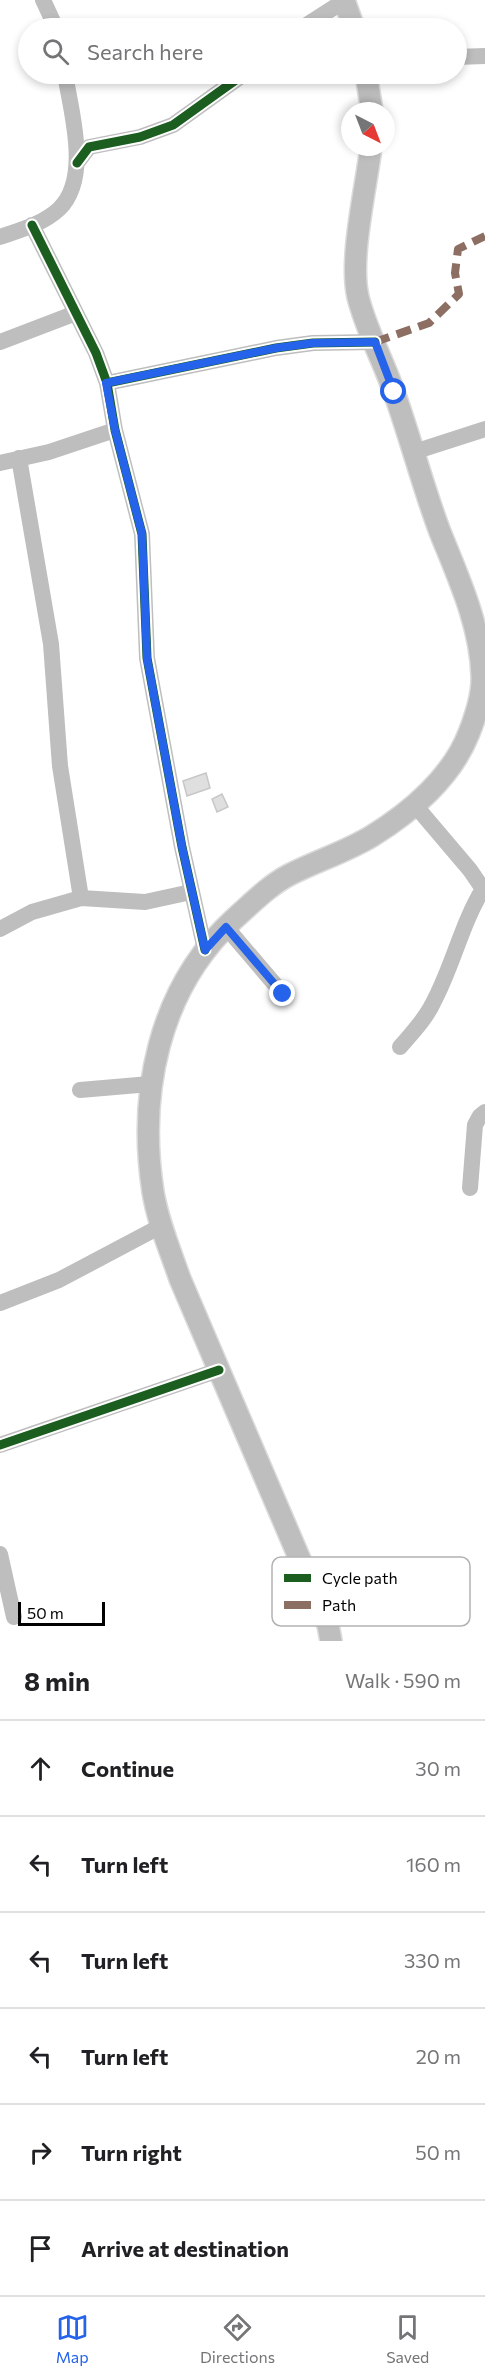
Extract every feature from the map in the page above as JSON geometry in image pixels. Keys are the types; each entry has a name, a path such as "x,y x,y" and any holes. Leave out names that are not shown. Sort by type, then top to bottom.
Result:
{"main road":[{"path":"344,0 350,18"},
{"path":"368,84 371,102"},
{"path":"299,1557 180,1279 162,1226 154,1192 148,1144 150,1084 172,1007 186,978 205,950 226,927 285,877 372,836 429,792 448,769 467,737 479,704 483,678 478,638 358,296 356,270 370,156"},
{"path":"328,1626 332,1641"}],"street":[{"path":"43,0 51,18"},
{"path":"317,18 344,0"},
{"path":"467,57 485,56"},
{"path":"0,237 50,216 65,202 72,190 83,143 68,84"},
{"path":"83,143 140,137 173,125 186,118 231,84"},
{"path":"32,225 96,353 106,383 115,430 142,534 147,658 191,892 205,950"},
{"path":"0,342 76,313"},
{"path":"106,383 276,348 313,343 375,342"},
{"path":"414,452 485,429"},
{"path":"0,463 49,452 115,430"},
{"path":"19,458 51,644 60,766 81,898"},
{"path":"400,1047 435,1001 471,910 484,890 431,822 414,804"},
{"path":"0,929 32,912 81,898 145,902 191,892"},
{"path":"226,927 283,994"},
{"path":"80,1090 150,1084"},
{"path":"470,1188 476,1125 480,1116 485,1112"},
{"path":"0,1303 59,1280 162,1226"},
{"path":"0,1445 219,1370"},
{"path":"0,1554 14,1617"}],"building":[{"path":"206,773 210,788 187,796 183,781"},
{"path":"222,794 228,807 217,812 212,799"}],"marked path":[{"path":"375,342 429,323 459,294 455,273 458,249 485,236"}],"cycle path":[{"path":"77,163 89,147 140,137 173,125 230,84"},
{"path":"32,225 96,353 107,383 115,430 142,534 147,658 182,847 205,950"},
{"path":"107,383 276,348 313,343 375,342"},
{"path":"0,1445 219,1370"}],"route":[{"path":"283,994 226,927 205,950 182,847 147,658 142,534 122,461 106,383 276,348 313,343 375,342 394,392"}]}
